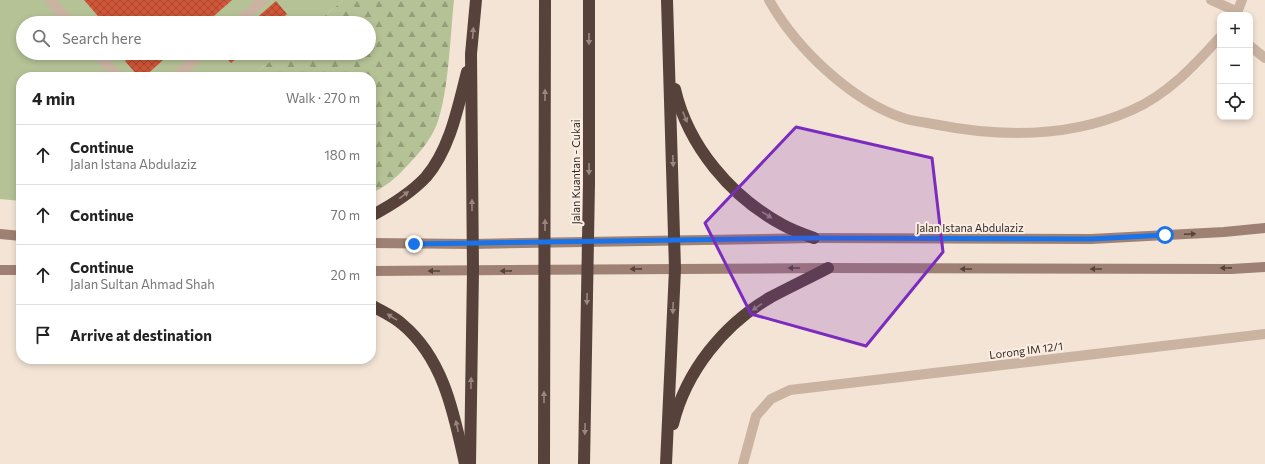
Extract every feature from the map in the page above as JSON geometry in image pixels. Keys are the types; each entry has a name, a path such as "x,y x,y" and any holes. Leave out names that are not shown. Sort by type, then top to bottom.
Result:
{"highway":[{"path":"470,464 472,271 471,54 476,0"},
{"path":"544,464 545,0"},
{"name":"Jalan Kuantan - Cukai","path":"584,464 589,0"},
{"path":"666,464 668,448 675,269 668,0"},
{"path":"376,213 402,198 426,177 444,147 459,106 471,54"},
{"path":"670,66 677,99 690,130 707,159 729,185 754,207 783,225 814,238"},
{"path":"668,448 676,412 691,377 713,346 739,319 770,298 828,268"},
{"path":"376,308 402,324 425,349 440,373 454,415 465,464"}],"main road":[{"name":"Jalan Istana Abdulaziz","path":"376,243 472,244 814,238 1091,239 1224,232 1265,228"},
{"path":"0,234 16,236"},
{"path":"376,271 828,268 1207,269 1265,267"},
{"path":"0,270 16,270"}],"street":[{"path":"50,0 64,16"},
{"path":"245,16 263,0"},
{"path":"769,0 777,14 803,49 837,79 868,100 903,118 954,128 1008,132 1056,131 1095,124 1133,110 1165,91 1196,64 1217,40"},
{"path":"1211,0 1233,12"},
{"path":"1238,12 1242,0"},
{"path":"1252,48 1265,58"},
{"path":"103,60 114,72"},
{"path":"181,72 194,60"},
{"name":"Lorong IM 12/1","path":"744,464 756,416 770,398 790,390 1265,334"}],"highlighted area":[{"path":"796,127 932,158 943,252 866,346 751,314 705,223"}],"green space":[{"path":"0,0 343,0 324,16 16,16 16,60 272,60 257,72 16,72 16,201 0,199"},
{"path":"343,0 454,0 447,80 437,124 427,142 410,163 390,182 376,190 376,72 257,72 272,60 376,60 376,16 324,16"}],"building":[{"path":"84,0 232,0 214,16 98,16"},
{"path":"276,1 287,14 285,16 259,16"},
{"path":"163,60 150,72 135,72 125,61"}],"route":[{"path":"414,244 814,238 1091,239 1165,235"}]}
